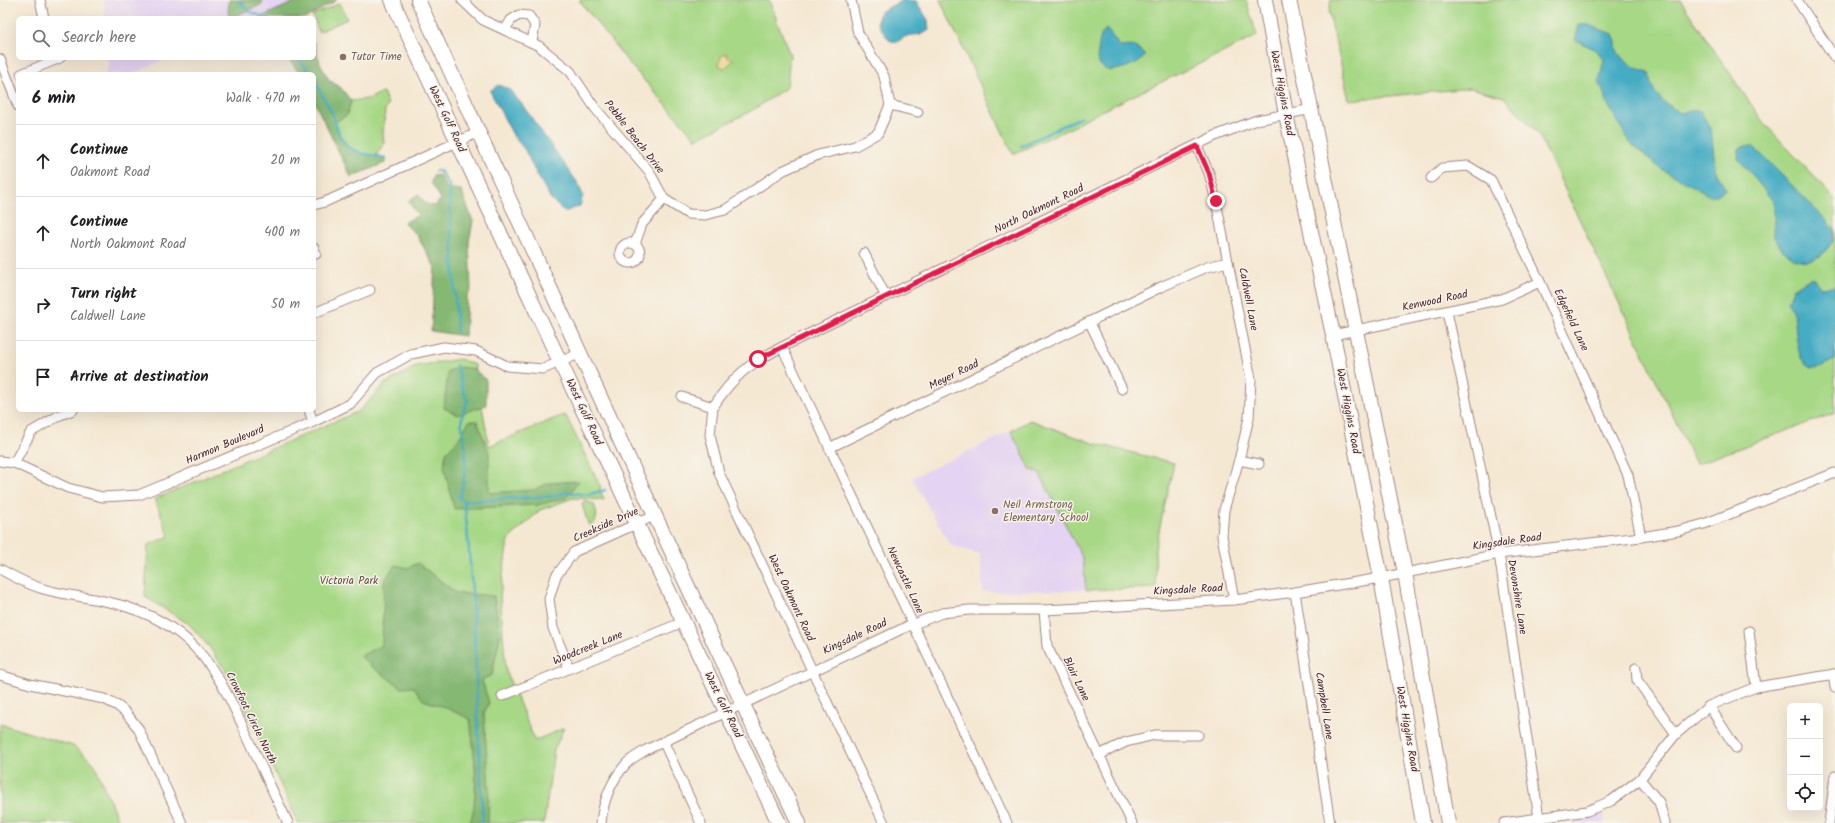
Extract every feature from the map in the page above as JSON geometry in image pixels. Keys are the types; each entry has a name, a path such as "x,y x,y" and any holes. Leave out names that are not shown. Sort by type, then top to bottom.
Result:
{"main road":[{"name":"West Golf Road","path":"392,0 636,524 779,823"},
{"name":"West Golf Road","path":"418,0 581,353 654,516 799,823"},
{"name":"West Higgins Road","path":"1265,0 1286,114 1333,335 1381,578 1423,823"},
{"path":"1289,0 1405,573 1448,823"}],"street":[{"path":"40,0 44,16"},
{"name":"Pebble Beach Drive","path":"462,0 484,20 539,46 570,71 596,108 649,171 664,199 688,214 705,215 726,210 782,171 818,155 855,146 878,133 890,105"},
{"path":"851,0 858,33 884,76 890,105 918,112"},
{"path":"1797,0 1835,58"},
{"path":"506,30 511,20 519,15 529,16 535,25 532,42"},
{"path":"0,59 16,100"},
{"path":"24,72 54,60"},
{"path":"9,79 16,76"},
{"name":"North Oakmont Road","path":"713,407 728,385 746,368 758,359 782,347 1215,136 1244,124 1286,114 1312,110"},
{"path":"316,204 326,202 479,132"},
{"name":"Caldwell Lane","path":"1197,146 1209,173 1251,379 1249,418 1240,460 1224,510 1222,536 1234,600"},
{"name":"Edgefield Lane","path":"1431,178 1442,168 1468,166 1491,180 1540,282 1628,475 1633,492 1641,537"},
{"path":"634,244 642,224 664,199"},
{"path":"864,252 886,297"},
{"name":"Meyer Road","path":"829,448 1090,323 1163,286 1207,267 1228,262"},
{"name":"Kenwood Road","path":"1333,335 1447,312 1502,299 1540,282"},
{"path":"316,312 370,290"},
{"name":"Devonshire Lane","path":"1447,312 1498,554 1538,818"},
{"path":"1090,323 1122,388"},
{"name":"Harmon Boulevard","path":"0,461 14,463 68,488 102,497 139,495 313,422 350,404 377,373 411,354 444,347 476,351 507,366 543,369 581,353"},
{"name":"Newcastle Lane","path":"782,347 1008,823"},
{"path":"682,397 713,407"},
{"name":"West Oakmont Road","path":"713,407 710,435 719,473 884,823"},
{"path":"14,463 31,432 68,412"},
{"path":"310,412 313,422"},
{"path":"1240,460 1259,464"},
{"name":"Kingsdale Road","path":"601,823 606,797 614,780 628,762 646,750 664,743 812,670 932,615 951,611 990,609 1044,610 1234,600 1295,592 1381,578 1498,554 1641,537 1678,531 1704,524 1835,473"},
{"name":"Creekside Drive","path":"569,668 553,628 549,599 556,576 574,552 654,516"},
{"name":"Crowfoot Circle North","path":"0,569 23,581 47,590 116,604 141,611 172,627 196,647 221,682 288,823"},
{"name":"Campbell Lane","path":"1295,592 1330,823"},
{"name":"Blair Lane","path":"1044,610 1047,646 1132,823"},
{"name":"Woodcreek Lane","path":"502,696 683,622"},
{"path":"1749,631 1756,687"},
{"path":"1636,668 1637,680 1676,734"},
{"path":"1504,823 1587,811 1611,801 1640,780 1676,734 1709,706 1756,687 1834,674 1835,687"},
{"path":"0,675 30,684 104,699 118,706 131,718 138,728 182,823"},
{"path":"1709,706 1736,748"},
{"path":"1099,755 1126,742 1155,735 1198,736"},
{"path":"664,743 702,823"},
{"path":"1829,823 1835,776"},
{"path":"1640,780 1659,802 1665,823"}],"shaded area":[{"path":"104,0 299,0 263,16 105,16"},
{"path":"108,60 164,60 136,72 107,72 109,65"},
{"name":"Neil Armstrong Elementary School","path":"1011,431 1031,470 1039,471 1083,559 1086,590 983,592 980,554 950,545 912,478"},
{"path":"1604,812 1605,823 1565,823 1587,820"}],"green space":[{"path":"229,0 261,0 263,4 235,16 229,16"},
{"path":"299,0 337,0 309,16 263,16"},
{"path":"579,0 769,0 790,55 787,87 753,110 696,139 628,62"},
{"path":"940,0 1246,0 1257,36 1085,119 1077,125 1013,154"},
{"path":"1331,0 1680,0 1763,122 1835,199 1835,413 1696,464 1539,135 1504,97 1471,88 1349,100 1329,13"},
{"path":"340,3 347,19 319,32 316,24 316,16 312,16"},
{"path":"316,49 320,63 329,80 341,88 351,101 347,115 335,122 343,140 353,149 360,152 386,158 385,163 351,177 316,105 316,72 298,72 290,60 316,60"},
{"path":"383,92 388,104 385,110 383,134 384,143 376,156 354,150 345,142 335,122 347,115 351,101 368,99"},
{"path":"439,175 447,188 461,190 473,221 469,242 471,290 467,297 465,336 431,331 435,267 416,234 404,223 418,215 408,201 418,194 426,204 435,206 441,199 431,183 433,176"},
{"name":"Victoria Park","path":"460,359 475,365 489,446 563,415 566,416 601,488 599,489 604,500 573,498 540,510 508,540 500,596 506,671 534,741 564,728 554,750 544,823 298,823 232,680 210,648 189,624 145,597 148,545 169,536 155,499 359,411 385,384 417,366"},
{"path":"460,367 474,369 486,380 486,405 458,415 444,408 448,371"},
{"path":"1030,420 1093,443 1174,463 1155,549 1156,588 1086,590 1083,559 1039,472 1031,470 1011,431"},
{"path":"469,421 477,421 489,452 489,493 533,490 549,483 579,481 566,498 537,505 454,509 444,467 446,452 458,440"},
{"path":"584,501 594,504 596,511 597,516 591,526 588,524 582,504"},
{"path":"418,563 456,593 494,596 500,636 492,675 482,680 489,703 484,713 489,790 488,823 470,823 475,798 475,772 470,719 444,707 423,700 414,687 402,688 371,666 360,656 382,645 384,581 395,565 408,568"},
{"path":"0,724 73,746 94,763 119,823 0,823"}],"sand":[{"path":"726,53 729,59 732,58 733,61 725,68 719,66 721,56"}],"water":[{"path":"903,0 916,1 928,20 929,30 925,33 905,37 897,43 889,40 877,23 880,12"},
{"path":"1579,25 1588,25 1613,34 1617,50 1622,58 1634,67 1649,72 1650,80 1655,92 1679,113 1699,110 1711,128 1716,174 1726,189 1712,197 1661,169 1630,143 1608,105 1599,81 1604,59 1596,50 1575,40"},
{"path":"1107,29 1120,47 1133,46 1143,52 1145,56 1143,59 1122,68 1112,70 1104,69 1097,59 1100,38"},
{"path":"498,85 509,89 521,103 577,182 583,195 580,206 564,212 551,199 525,150 514,137 490,91"},
{"path":"1745,146 1753,146 1834,228 1833,242 1821,256 1807,261 1795,259 1781,249 1774,237 1774,203 1738,159 1739,149"},
{"path":"1812,277 1821,288 1835,286 1835,360 1815,368 1808,367 1800,356 1794,317 1788,303 1793,289"}],"waterway":[{"path":"239,0 248,11 262,16"},
{"path":"300,60 309,72"},
{"path":"316,84 332,113 340,136 348,147 361,153 386,158"},
{"path":"1021,146 1081,117"},
{"path":"435,171 440,171 449,185 457,332"},
{"path":"456,365 468,401 462,418 466,458 464,480 459,498 464,501 474,620 480,779 483,818 481,823"},
{"path":"464,501 555,496 567,492 587,495 605,490"}],"place":[{"name":"Tutor Time","path":"343,57"},
{"name":"Neil Armstrong Elementary School","path":"995,511"}],"route":[{"path":"758,359 1197,146 1209,173 1216,201"}]}
